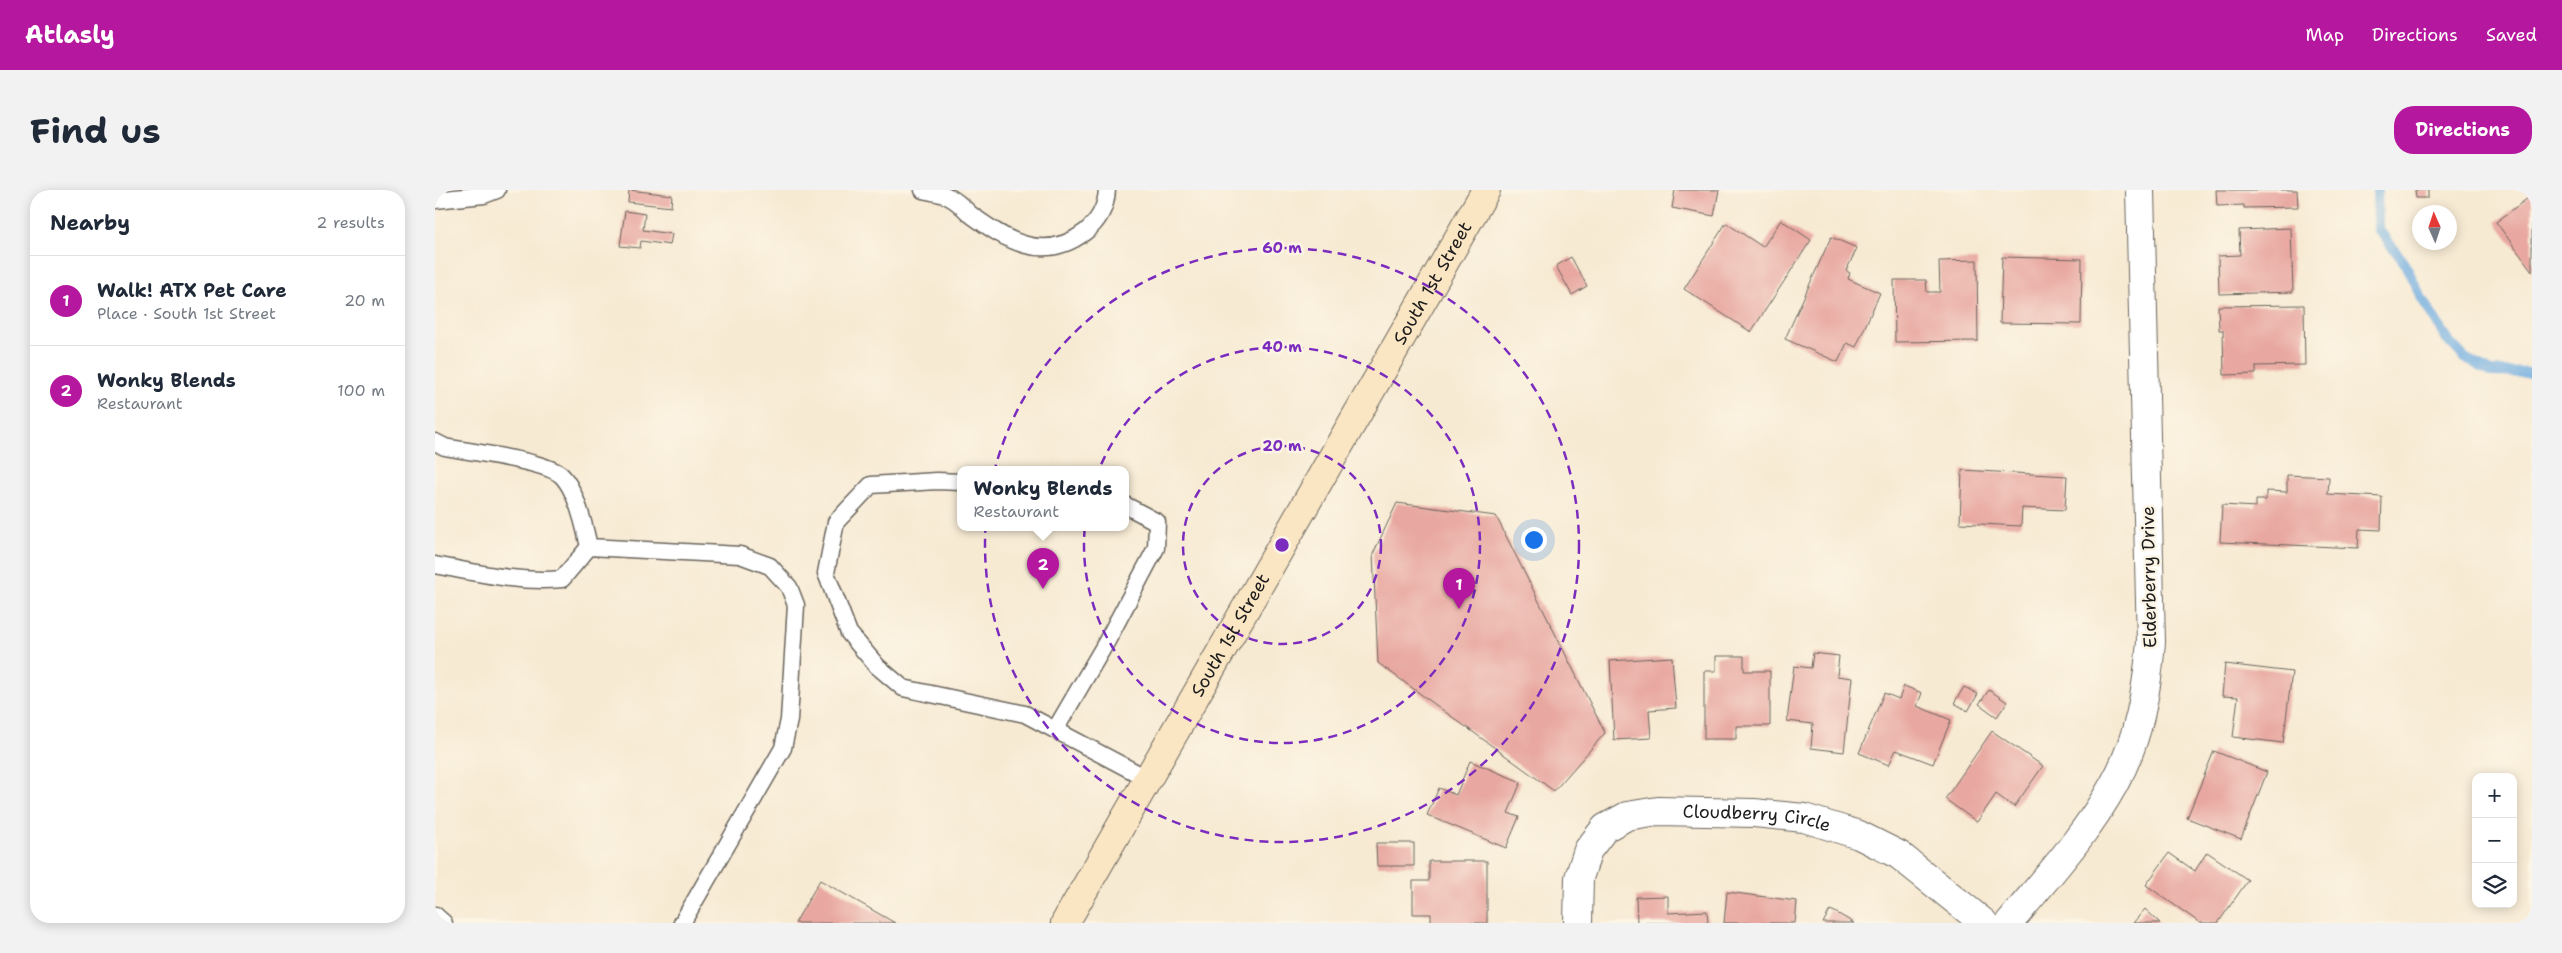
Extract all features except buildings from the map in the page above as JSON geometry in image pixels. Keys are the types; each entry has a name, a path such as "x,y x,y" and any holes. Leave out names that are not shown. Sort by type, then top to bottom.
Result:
{"main road":[{"name":"South 1st Street","path":"1065,923 1486,190"}],"street":[{"name":"Elderberry Drive","path":"2009,923 2086,829 2115,783 2135,734 2148,684 2151,642 2140,190"},
{"name":"Cloudberry Circle","path":"1578,923 1579,878 1588,850 1605,828 1627,816 1658,811 1753,813 1795,818 1859,835 1899,855 1984,923"}],"lane":[{"path":"435,200 484,195 497,190"},
{"path":"923,190 951,193 991,229 1018,244 1045,247 1069,242 1092,227 1102,214 1107,190"},
{"path":"435,442 445,447 546,466 562,476 582,515 589,547"},
{"path":"957,482 937,481 871,485 837,522 826,573 849,633 877,666 903,688 1025,714 1148,779"},
{"path":"1055,730 1107,641 1156,548 1157,522 1129,507"},
{"path":"435,564 513,580 538,581 562,579 589,547"},
{"path":"589,547 740,555 770,566 789,587 796,606 789,720 783,748 682,923"},
{"path":"435,915 444,923"}],"waterway":[{"path":"2377,190 2378,229 2404,262 2421,297 2446,338 2465,358 2491,372 2532,373"}],"place":[{"name":"Wonky Blends","path":"1043,589"},
{"name":"Walk! ATX Pet Care","path":"1459,609"}]}
